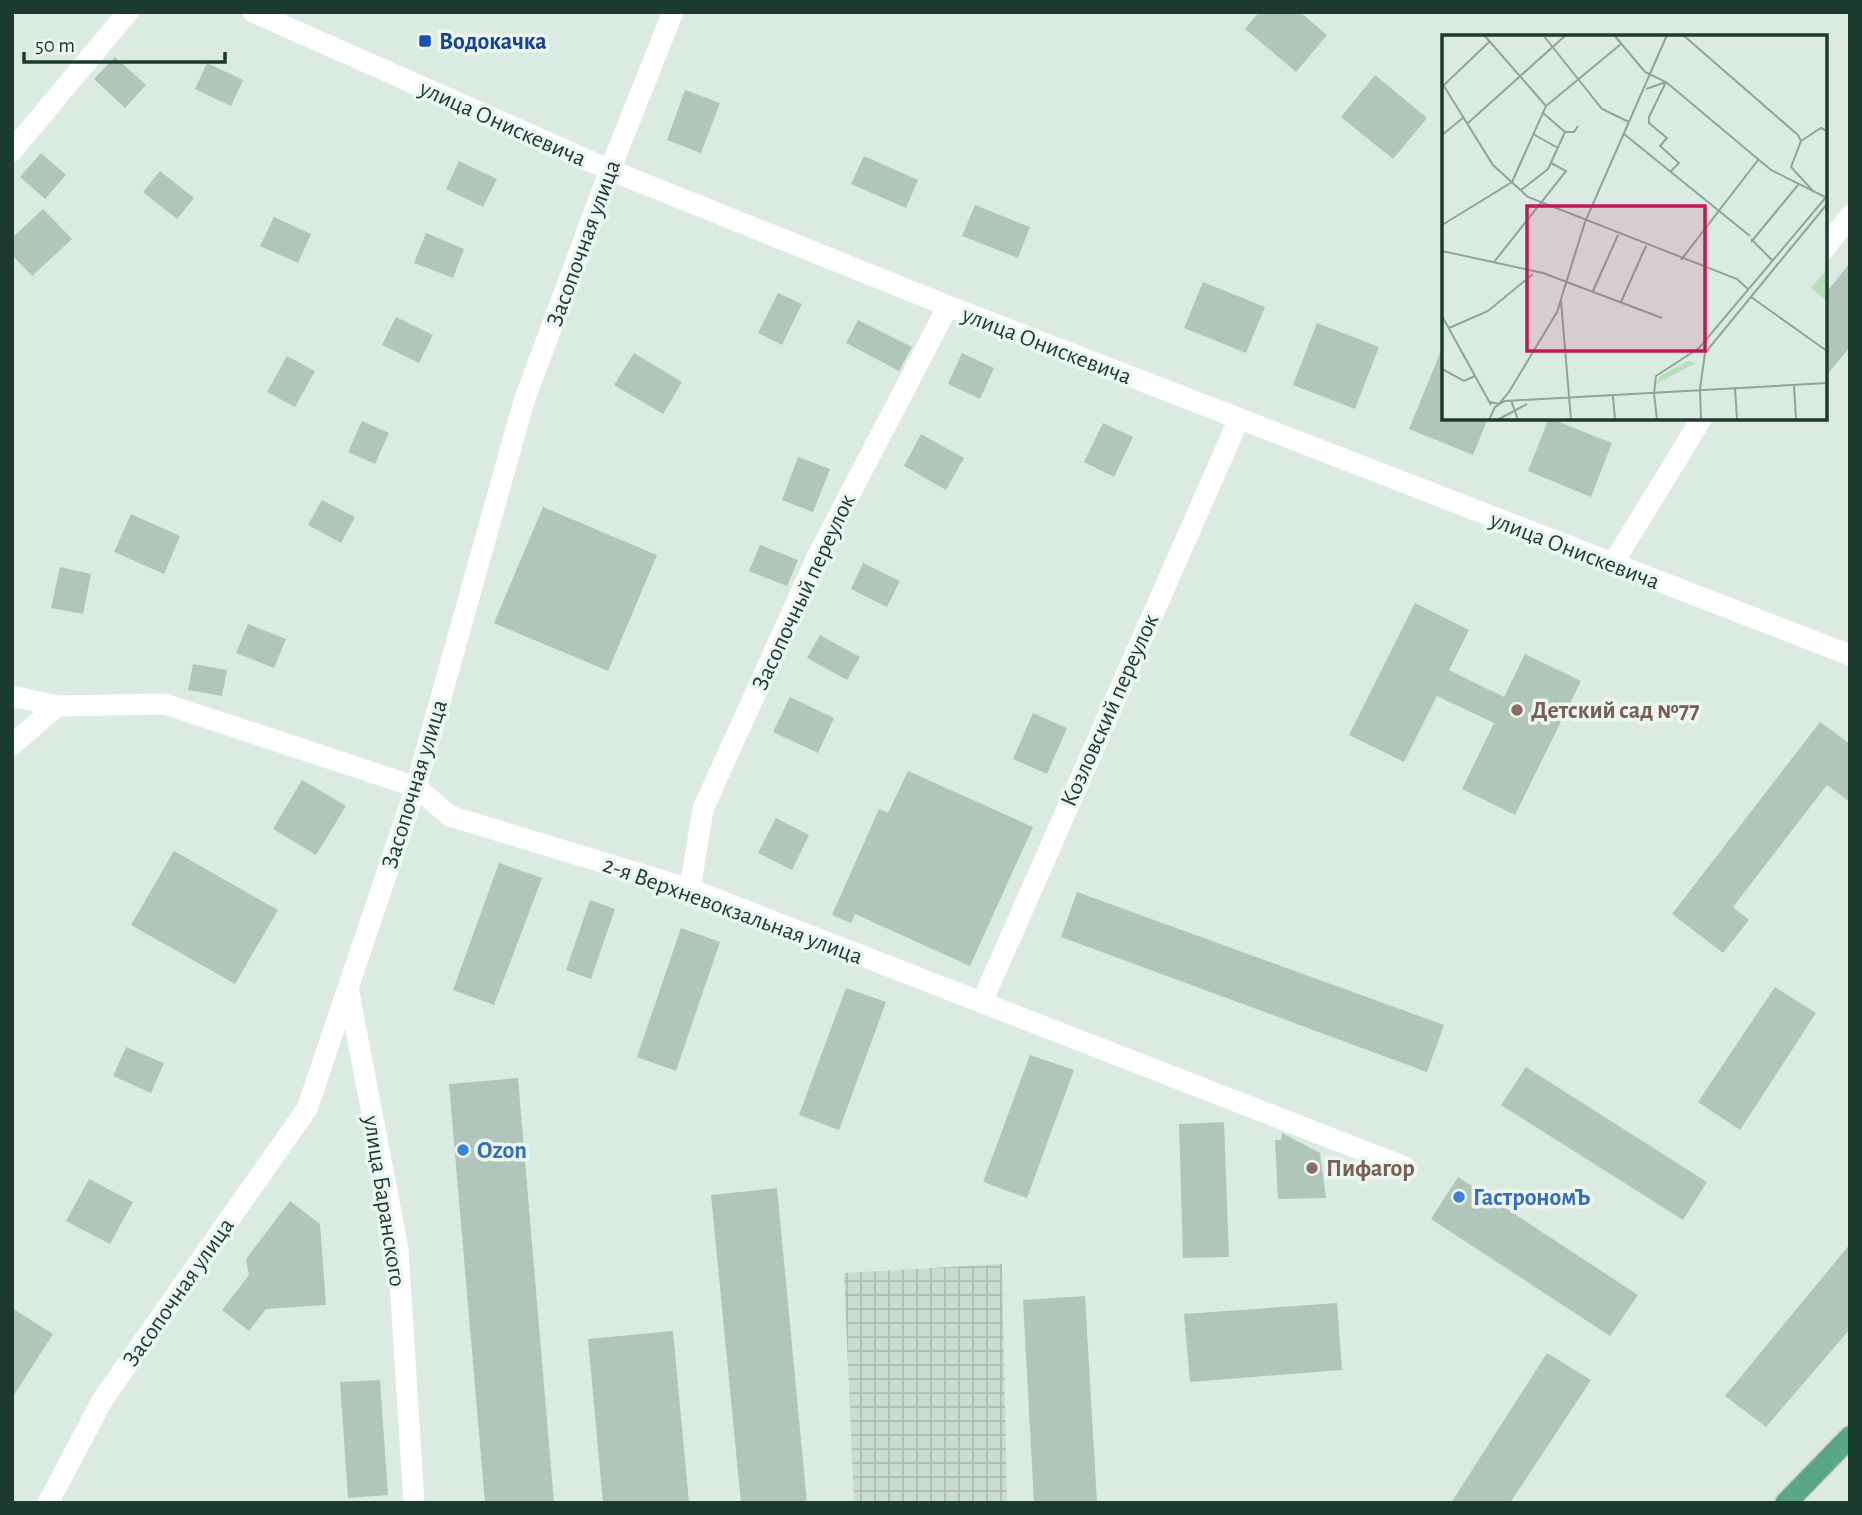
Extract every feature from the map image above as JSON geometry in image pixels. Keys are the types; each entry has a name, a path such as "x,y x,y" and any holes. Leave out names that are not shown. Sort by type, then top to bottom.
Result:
{"main road":[{"path":"1786,1503 1850,1437"}],"street":[{"path":"12,151 128,12"},
{"name":"улица Онискевича","path":"253,12 610,170 948,306 1850,655"},
{"name":"Засопочная улица","path":"48,1503 103,1399 307,1109 416,788 524,401 610,170 673,12"},
{"path":"1827,245 1850,216"},
{"name":"Засопочный переулок","path":"690,889 703,809 817,557 948,306"},
{"name":"Козловский переулок","path":"982,1002 1239,419"},
{"path":"1612,565 1701,420"},
{"name":"2-я Верхневокзальная улица","path":"12,696 57,706 165,704 416,788 450,816 690,889 1405,1167"},
{"path":"12,745 57,706"},
{"name":"улица Баранского","path":"347,986 398,1249 414,1503"}],"shaded area":[{"path":"1002,1264 1007,1503 854,1503 844,1273"}],"building":[{"path":"1259,12 1300,12 1327,35 1296,72 1245,29"},
{"path":"115,57 146,85 125,108 94,79"},
{"path":"207,63 243,80 231,106 195,89"},
{"path":"1375,75 1427,118 1393,159 1341,117"},
{"path":"685,90 720,103 701,153 667,140"},
{"path":"41,153 66,175 45,199 20,177"},
{"path":"864,156 918,180 906,208 851,184"},
{"path":"459,161 497,179 483,207 446,189"},
{"path":"160,171 194,198 177,219 143,192"},
{"path":"975,205 1030,227 1018,258 962,236"},
{"path":"43,209 72,239 32,276 12,255 12,238"},
{"path":"274,217 311,234 298,263 260,246"},
{"path":"426,233 464,249 453,278 414,263"},
{"path":"1850,263 1850,347 1827,375 1827,292"},
{"path":"1203,282 1265,307 1246,353 1184,328"},
{"path":"778,293 802,304 782,345 758,333"},
{"path":"396,317 433,335 419,363 382,345"},
{"path":"858,320 912,347 899,371 846,343"},
{"path":"1317,323 1379,347 1355,409 1293,385"},
{"path":"1442,348 1442,420 1487,420 1473,455 1409,429"},
{"path":"634,353 682,382 663,414 614,385"},
{"path":"962,353 994,368 980,399 948,384"},
{"path":"287,356 315,371 295,407 267,392"},
{"path":"1548,420 1612,443 1591,497 1528,471"},
{"path":"362,421 389,433 375,464 348,452"},
{"path":"1103,423 1133,437 1114,477 1084,462"},
{"path":"921,434 964,458 946,490 904,466"},
{"path":"798,457 830,469 813,512 782,500"},
{"path":"322,500 355,517 341,543 308,525"},
{"path":"543,507 657,555 608,671 494,623"},
{"path":"131,514 180,536 164,574 114,552"},
{"path":"760,545 798,560 787,586 749,571"},
{"path":"863,563 900,581 887,607 851,589"},
{"path":"60,567 91,574 83,614 51,608"},
{"name":"Детский сад №77","path":"1415,603 1469,630 1449,670 1504,697 1525,654 1581,681 1515,815 1462,789 1494,723 1437,696 1404,762 1349,735"},
{"path":"248,624 286,639 274,668 236,653"},
{"path":"820,635 860,657 847,680 807,658"},
{"path":"193,664 227,670 222,696 188,690"},
{"path":"790,697 834,718 818,753 773,732"},
{"path":"1033,713 1067,728 1047,774 1013,759"},
{"path":"1820,722 1850,744 1850,802 1827,785 1733,907 1749,920 1723,953 1672,914"},
{"path":"908,771 1033,827 970,966 855,914 851,923 832,915 879,809 888,813"},
{"path":"302,780 346,806 316,855 273,829"},
{"path":"776,818 809,835 792,870 758,853"},
{"path":"174,851 278,910 235,984 131,925"},
{"path":"499,863 542,878 494,1005 453,990"},
{"path":"1077,892 1444,1025 1427,1072 1061,937"},
{"path":"590,900 615,909 591,979 566,970"},
{"path":"681,928 720,942 676,1071 637,1057"},
{"path":"1775,987 1816,1013 1740,1130 1698,1102"},
{"path":"846,988 886,1002 839,1130 799,1115"},
{"path":"126,1047 164,1063 151,1093 113,1076"},
{"path":"1030,1055 1074,1070 1027,1198 983,1182"},
{"path":"1526,1067 1707,1182 1683,1220 1501,1105"},
{"path":"518,1078 554,1503 485,1503 449,1084"},
{"path":"1224,1122 1229,1257 1183,1258 1179,1124"},
{"path":"1282,1133 1320,1153 1326,1198 1278,1199 1275,1140 1281,1140"},
{"path":"1458,1177 1638,1295 1610,1336 1431,1219"},
{"path":"89,1179 133,1202 110,1244 66,1221"},
{"path":"777,1188 807,1503 741,1503 711,1195"},
{"path":"290,1201 320,1224 326,1305 266,1309 249,1331 222,1310 249,1275 246,1259"},
{"path":"1850,1244 1850,1329 1766,1427 1725,1396"},
{"path":"1085,1296 1097,1503 1034,1503 1023,1300"},
{"path":"1337,1303 1342,1370 1190,1382 1184,1314"},
{"path":"12,1308 53,1334 12,1398"},
{"path":"673,1331 689,1503 603,1503 588,1339"},
{"path":"1547,1353 1591,1380 1510,1503 1451,1503"},
{"path":"380,1380 388,1495 348,1498 340,1382"}],"place":[{"name":"Водокачка","path":"425,41"},
{"name":"Детский сад №77","path":"1517,710"},
{"name":"Ozon","path":"463,1150"},
{"name":"Пифагор","path":"1312,1168"},
{"name":"ГастрономЪ","path":"1459,1197"}]}
